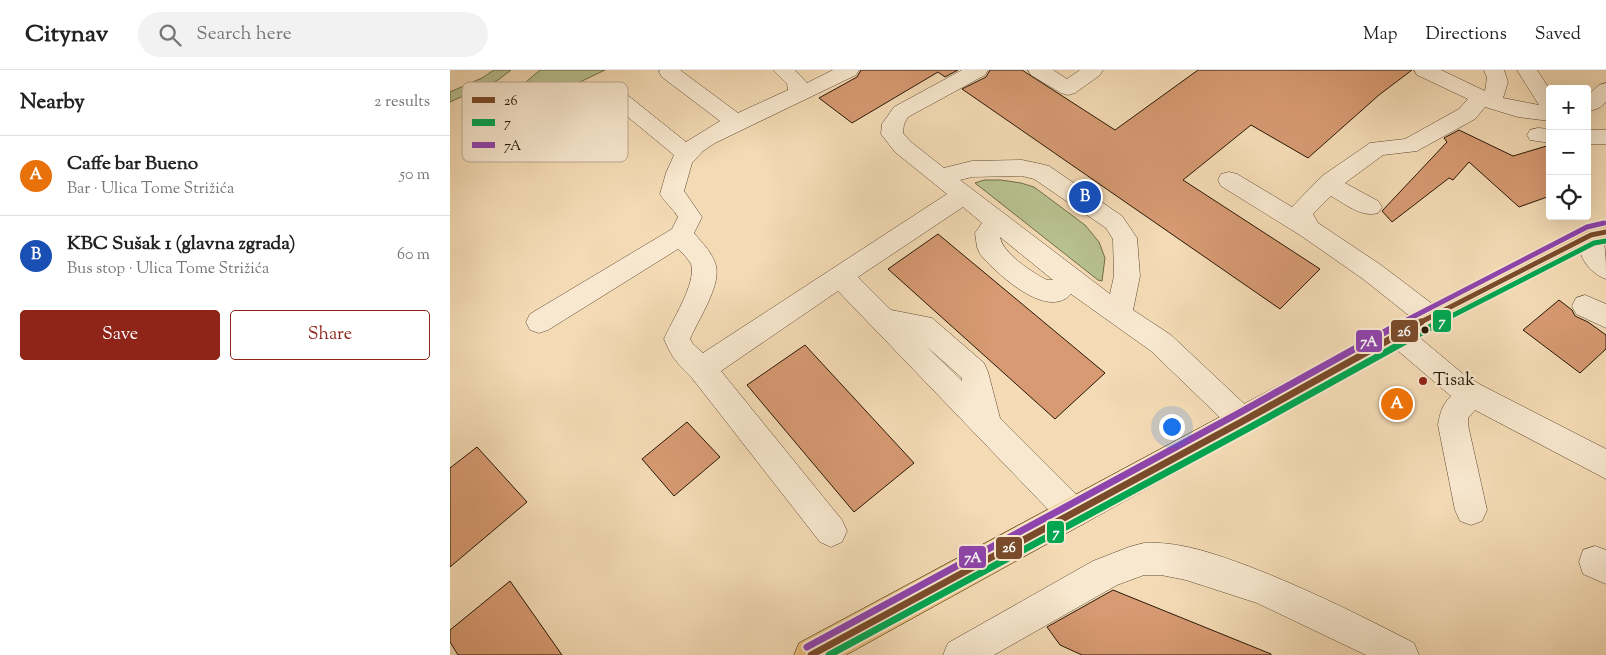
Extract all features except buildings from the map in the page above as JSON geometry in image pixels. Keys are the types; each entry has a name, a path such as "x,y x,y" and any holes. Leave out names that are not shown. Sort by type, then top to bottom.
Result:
{"main road":[{"path":"811,655 1243,421 1430,317 1598,233"}],"lane":[{"path":"783,70 797,82 799,92 793,98"},
{"path":"539,322 682,235 690,216 680,199 672,194 676,174 687,154 702,140 849,70"},
{"path":"978,70 901,112 893,124 892,134 896,140 997,222 987,234 989,247 1031,284 1042,290 1057,292 1070,278 1160,343 1243,421"},
{"path":"1038,70 1068,88 1093,70"},
{"path":"1424,70 1485,100 1518,110 1546,114"},
{"path":"1309,230 1302,219 1301,212 1328,184 1378,148 1409,146 1467,114 1485,100 1498,85 1498,77 1494,70"},
{"path":"1527,70 1546,101"},
{"path":"669,72 737,123"},
{"path":"628,106 687,154"},
{"path":"1591,137 1606,137"},
{"path":"940,177 972,168 1022,168 1041,172 1114,222 1125,238 1127,276 1119,314"},
{"path":"1229,180 1372,272 1430,317"},
{"path":"1328,184 1370,207"},
{"path":"702,369 963,195"},
{"path":"1598,233 1594,258 1606,269"},
{"path":"682,235 699,256 704,268 703,282 677,339 683,352 702,369 831,531"},
{"path":"840,276 882,320 923,326 974,372 987,426 1073,513"},
{"path":"1398,335 1452,382 1471,394 1606,465"},
{"path":"1471,394 1454,413 1453,425 1471,510"},
{"path":"960,655 1105,573 1124,564 1144,559 1192,564 1234,577 1294,601 1402,655"}],"green space":[{"path":"494,70 511,70 494,82 473,82"},
{"path":"540,70 605,70 580,82 526,82"},
{"path":"462,87 462,96 450,102 450,92"},
{"path":"984,180 1001,180 1034,187 1085,225 1099,242 1105,258 1102,281 1098,280 975,183"}],"transit line":[{"name":"7A","path":"807,647 1239,413 1426,309 1587,227 1604,223"},
{"name":"26","path":"811,655 1243,421 1430,317 1591,235 1606,232"},
{"name":"7","path":"829,655 1247,429 1434,325 1594,243 1606,241"}],"place":[{"name":"KBC Sušak 1 (glavna zgrada)","path":"1085,197"},
{"name":"Tisak","path":"1423,381"},
{"name":"Caffe bar Bueno","path":"1397,404"}]}
